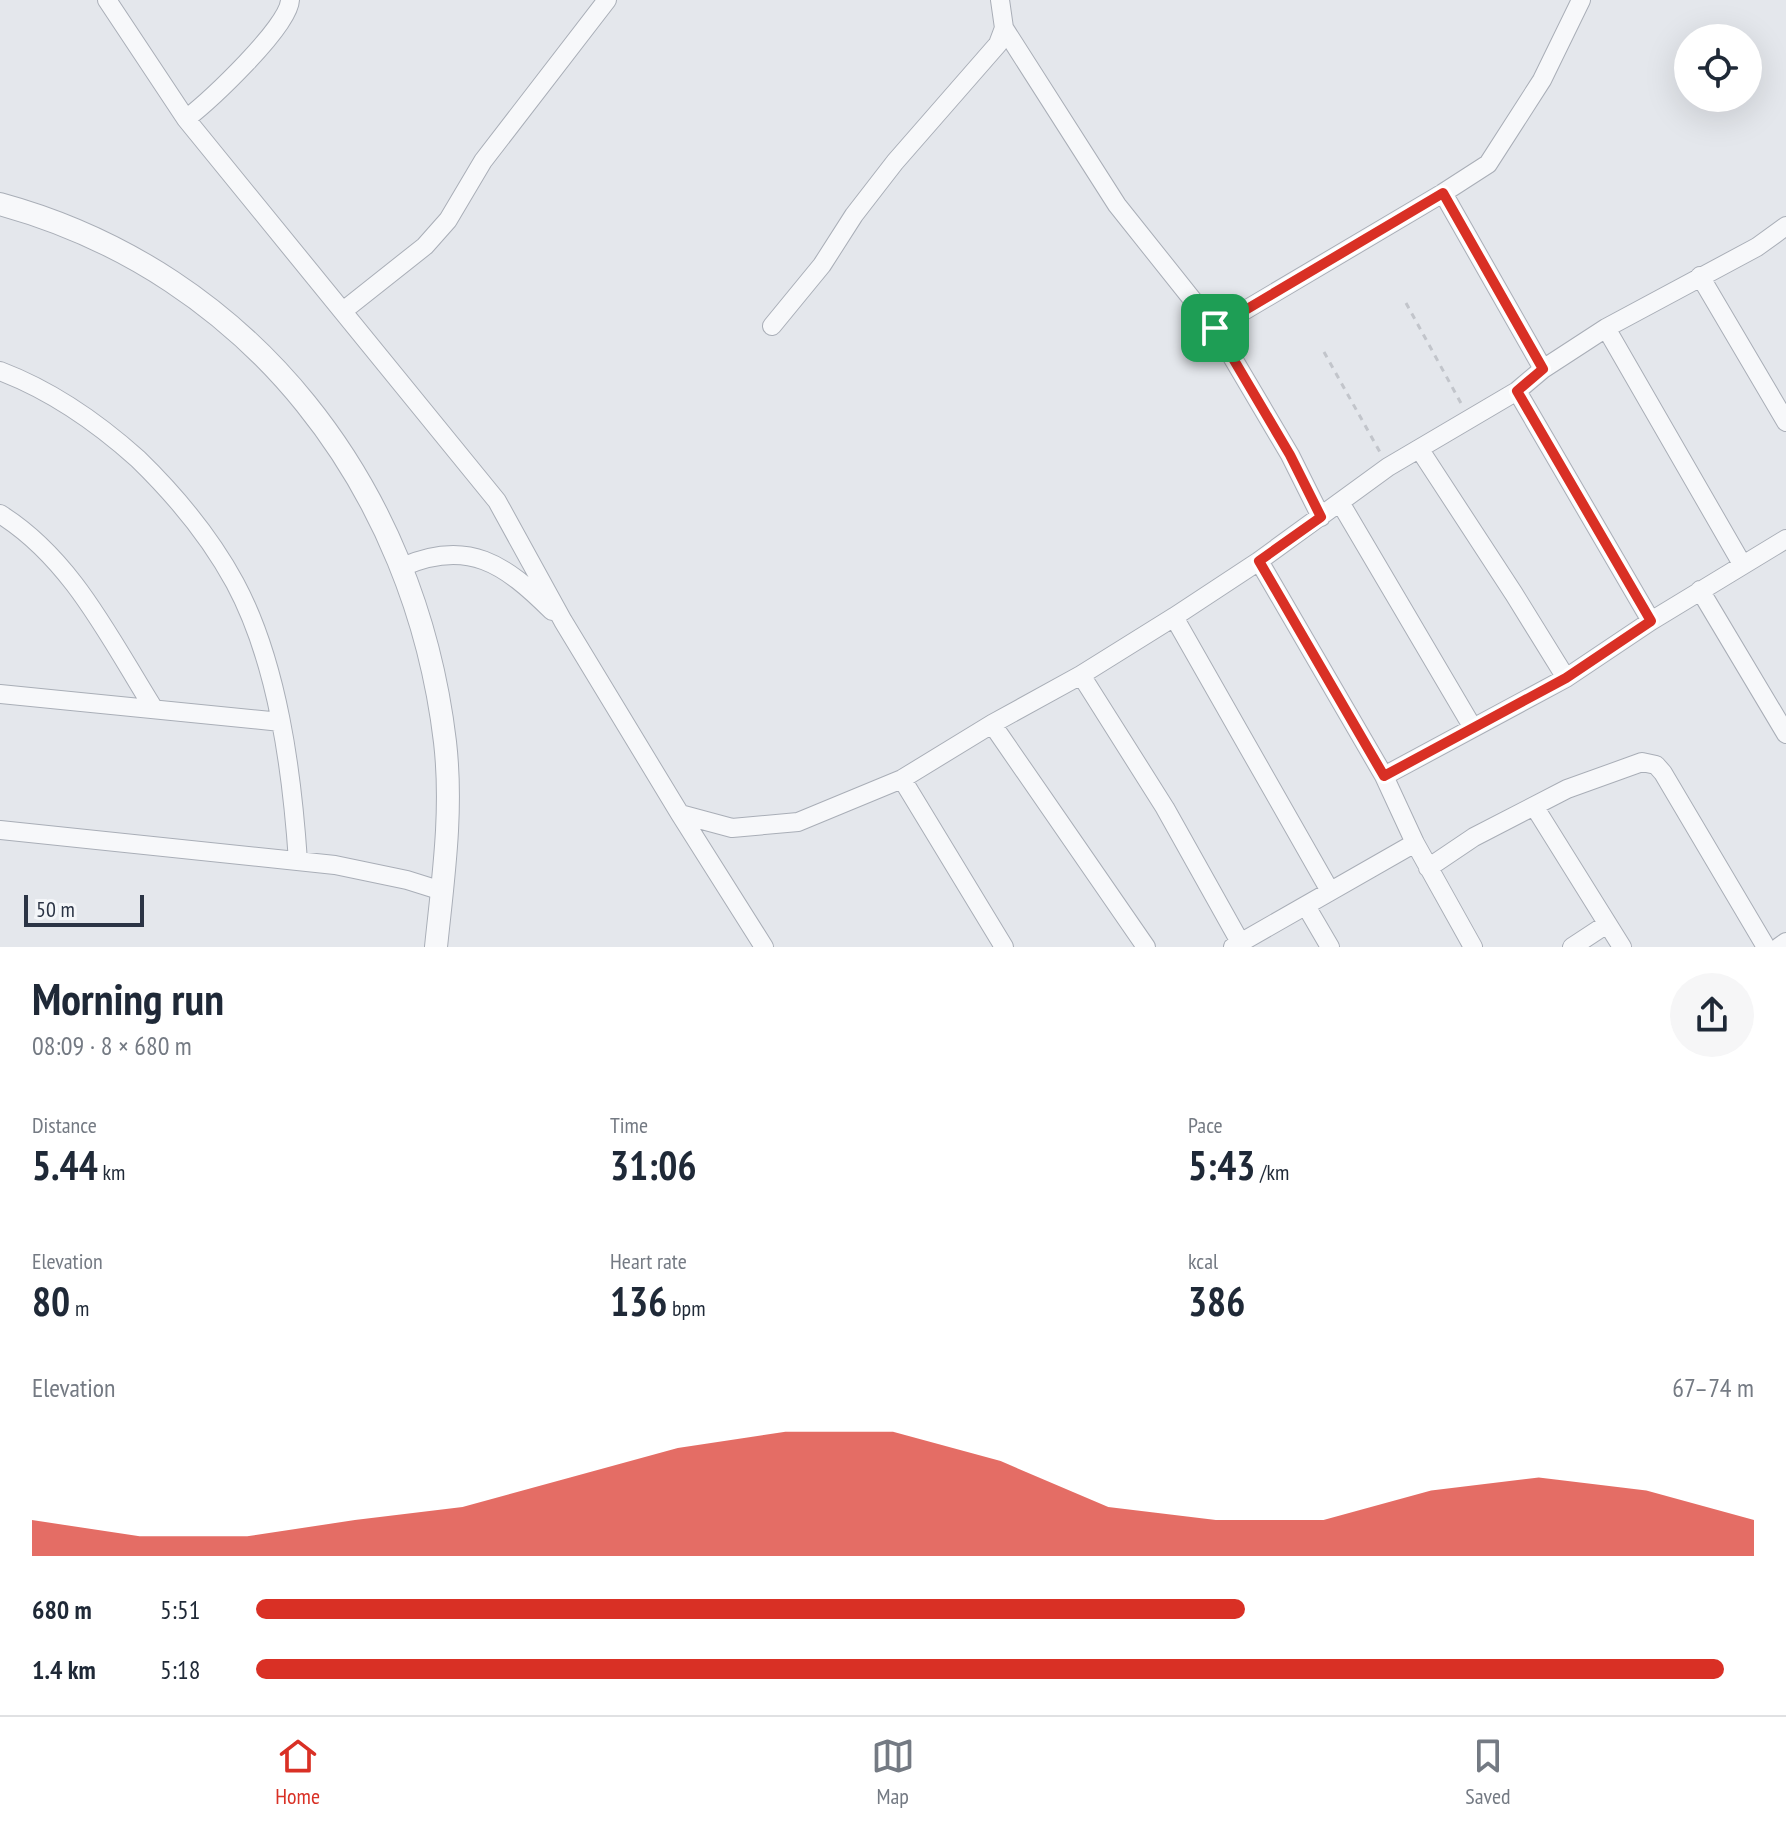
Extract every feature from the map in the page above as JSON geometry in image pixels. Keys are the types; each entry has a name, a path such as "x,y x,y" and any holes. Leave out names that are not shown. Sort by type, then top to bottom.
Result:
{"street":[{"path":"107,0 186,119 497,501 563,621 764,947"},
{"path":"186,119 215,96 279,24 290,10 290,0"},
{"path":"343,311 425,246 448,220 483,161 607,0"},
{"path":"1000,0 1004,28 1117,205 1215,328 1290,455 1321,517"},
{"path":"1215,328 1488,164 1542,80 1581,0"},
{"path":"772,326 822,265 854,215 895,162 998,44 1004,28"},
{"path":"1443,193 1543,369"},
{"path":"0,204 72,228 116,249 189,293 237,331 272,365 333,439 383,521 402,567 430,653 445,745 448,838 436,947"},
{"path":"680,814 732,828 798,822 902,779 1174,617 1341,504 1388,467 1517,391 1543,369 1606,328 1757,247 1786,226"},
{"path":"1700,276 1786,422"},
{"path":"1606,328 1742,564"},
{"path":"0,371 70,407 120,443 164,485 203,533 236,585 259,642 281,722 295,814 298,861"},
{"path":"1517,391 1651,621"},
{"path":"1420,450 1566,678"},
{"path":"1341,504 1473,728"},
{"path":"0,514 29,534 58,561 154,709"},
{"path":"1384,776 1566,678 1700,590 1786,539"},
{"path":"402,567 436,554 464,554 478,558 522,584 563,621"},
{"path":"1259,561 1384,776 1428,868 1473,947"},
{"path":"1700,590 1786,734"},
{"path":"1174,617 1330,891"},
{"path":"1081,675 1165,808 1237,945 1415,843"},
{"path":"0,694 281,722"},
{"path":"992,724 1146,947"},
{"path":"1428,868 1474,837 1567,789 1642,762 1656,765 1766,947"},
{"path":"902,779 1004,947"},
{"path":"1534,806 1622,947"},
{"path":"0,830 298,861 371,872 442,891"},
{"path":"1306,906 1330,947"},
{"path":"1572,947 1607,924"},
{"path":"1779,947 1786,942"}],"path":[{"path":"1406,303 1471,420"},
{"path":"1324,352 1388,467"}],"route":[{"path":"1443,193 1543,369 1517,391 1651,621 1566,678 1384,776 1259,561 1321,517 1290,455 1215,328 1443,193"}]}
